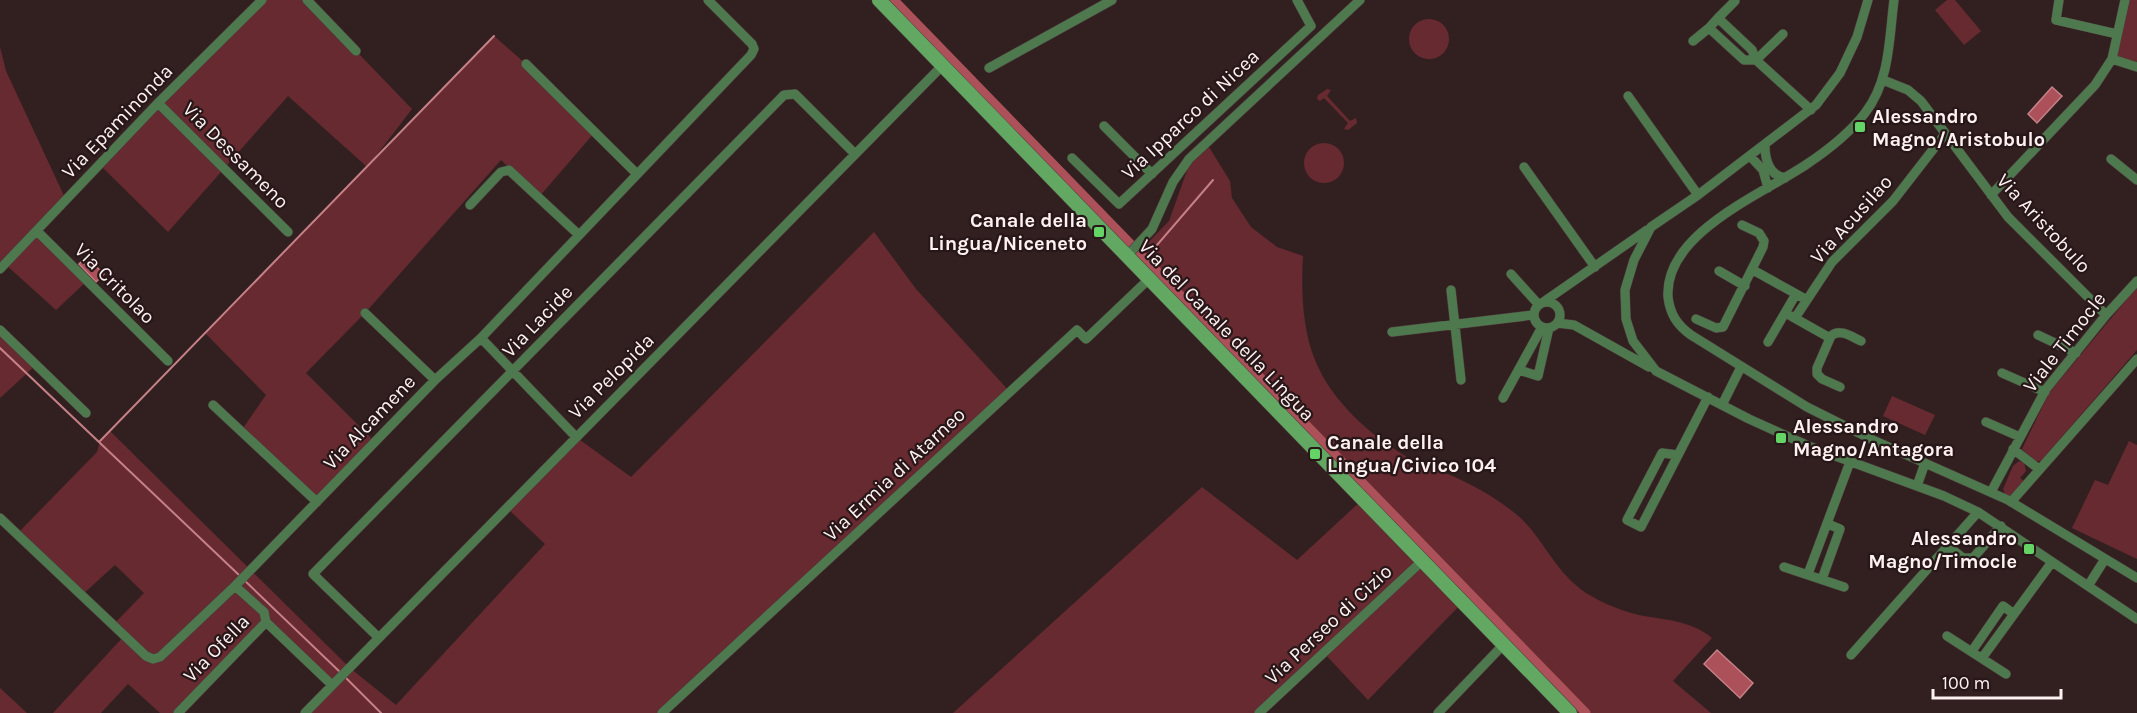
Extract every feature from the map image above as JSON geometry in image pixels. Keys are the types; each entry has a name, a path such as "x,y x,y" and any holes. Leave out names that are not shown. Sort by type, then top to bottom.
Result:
{"street":[{"name":"Via Epaminonda","path":"0,269 158,103 262,0"},
{"path":"307,0 356,51"},
{"name":"Via del Canale della Lingua","path":"879,0 1130,252 1150,279 1570,713"},
{"path":"989,68 1112,0"},
{"path":"1297,0 1319,36"},
{"path":"1130,252 1154,225 1173,182 1185,164 1360,0"},
{"path":"1693,41 1709,28 1735,0"},
{"path":"1868,0 1857,37 1840,74 1811,110 1698,195 1535,308 1533,315 1535,321 1549,326 1574,325 1656,371 1767,428 1978,512 2137,619"},
{"path":"1894,0 1883,80 1870,108 1856,125 1826,151 1719,217 1701,231 1680,258 1669,284 1669,304 1676,322 1691,335 1741,367 1821,414 2011,502 2137,578"},
{"path":"2059,0 2056,20 2117,34"},
{"path":"1991,195 2095,85 2112,59 2125,0"},
{"name":"Via Alcamene","path":"0,518 150,658 160,657 235,586 435,380 481,338 751,55 753,45 715,2"},
{"path":"1718,18 1752,50 1756,60 1811,110"},
{"name":"Via Ipparco di Nicea","path":"1072,158 1119,204 1311,26"},
{"path":"1709,28 1744,60 1756,60 1783,34"},
{"path":"2112,59 2137,67"},
{"path":"526,64 637,174"},
{"name":"Via Pelopida","path":"305,713 942,65"},
{"name":"Via Aristobulo","path":"1883,80 1915,95 2008,217 2106,315"},
{"name":"Via Lacide","path":"380,638 314,573 784,95 791,93 797,96 855,154"},
{"path":"1628,96 1698,195"},
{"name":"Via Dessameno","path":"158,103 288,232"},
{"path":"1104,126 1152,174"},
{"name":"Via Acusilao","path":"1795,318 1832,262 1893,201 1945,134"},
{"path":"1765,145 1765,155 1770,167 1777,176 1785,178"},
{"path":"1750,156 1763,170 1768,188"},
{"path":"2111,159 2137,180"},
{"path":"1524,167 1595,267"},
{"path":"470,205 501,172 507,169 512,171 579,235"},
{"path":"1696,319 1716,328 1724,327 1745,286 1763,247 1764,238 1742,225"},
{"path":"1651,227 1629,275 1625,308 1627,324 1633,341 1656,371"},
{"name":"Via Critolao","path":"37,231 168,361"},
{"path":"1752,270 1807,300"},
{"path":"1719,271 1745,286"},
{"path":"1511,274 1541,304"},
{"name":"Via Ermia di Atarneo","path":"662,713 1077,330 1086,339 1150,279"},
{"name":"Viale Timocle","path":"1991,492 2044,392 2106,315 2137,281"},
{"path":"1450,290 1461,380"},
{"path":"1768,342 1796,294"},
{"path":"1503,398 1549,326 1560,317 1556,306 1548,302 1541,304"},
{"path":"1785,312 1830,338"},
{"path":"365,313 435,380"},
{"path":"1392,332 1533,315"},
{"path":"1519,370 1538,376 1549,326"},
{"path":"0,330 86,413"},
{"path":"1840,387 1820,378 1816,370 1830,338 1832,334 1838,332 1861,341"},
{"path":"2038,335 2076,353"},
{"path":"481,338 576,437"},
{"path":"2011,502 2137,359"},
{"path":"1722,405 1741,367"},
{"path":"2002,374 2044,392"},
{"path":"1678,455 1662,453 1627,520 1641,527 1708,398"},
{"path":"213,405 317,502"},
{"path":"1986,422 2020,437"},
{"path":"2013,449 2039,469"},
{"path":"1808,574 1850,462"},
{"path":"1917,486 1925,463"},
{"path":"1851,655 1978,512"},
{"path":"1822,579 1840,528 1828,524"},
{"path":"1949,547 1963,558 1973,558 2001,526"},
{"path":"2088,586 2105,559"},
{"name":"Via Perseo di Cizio","path":"1259,713 1422,561"},
{"path":"1982,658 2052,562"},
{"path":"1784,567 1844,587"},
{"path":"235,586 264,612 266,622"},
{"path":"1972,651 2003,606 2014,614"},
{"name":"Via Ofella","path":"178,713 266,622 332,686"},
{"path":"1947,636 2006,674"},
{"path":"1438,713 1504,644"}],"shaded area":[{"path":"262,0 307,0 412,109 372,161 494,36 595,132 539,197 501,160 365,313 306,373 375,442 317,502 241,431 266,395 205,333 366,166 288,96 168,232 100,165"},
{"path":"1947,0 1955,0 1981,31 1964,45 1935,10"},
{"path":"2128,0 2137,0 2137,62 2115,57"},
{"path":"1429,19 1443,25 1449,39 1443,53 1429,59 1415,53 1409,39 1415,25"},
{"path":"0,47 6,71 66,200 37,231 87,281 56,310 5,264 0,269"},
{"path":"2052,87 2062,96 2037,123 2028,114"},
{"path":"1327,89 1331,90 1327,96 1350,121 1356,118 1357,123 1348,130 1344,129 1348,123 1324,98 1320,101 1317,99 1318,95"},
{"path":"1324,143 1338,149 1344,163 1338,177 1324,183 1310,177 1304,163 1310,149"},
{"path":"1209,147 1230,181 1232,198 1251,227 1277,247 1303,256 1303,308 1311,348 1332,391 1356,419 1385,443 1419,464 1473,486 1516,514 1535,534 1569,579 1593,597 1639,615 1686,624 1712,638 1673,681 1711,713 1576,713 1139,261 1138,253 1169,221 1189,165"},
{"path":"874,232 916,289 1010,392 662,713 305,713 332,685 266,622 178,713 160,713 128,684 101,713 53,713 124,636 113,625 144,593 115,565 82,595 17,534 97,452 100,441 110,431 350,668 396,705 545,544 507,508 576,437 631,477"},
{"path":"86,257 104,274 96,282 79,264"},
{"path":"2137,287 2137,350 2041,461 2035,461 2022,449 2049,393"},
{"path":"0,330 36,365 0,398"},
{"path":"1892,396 1935,415 1925,435 1883,416"},
{"path":"2129,441 2137,445 2137,559 2072,528 2095,480 2108,485"},
{"path":"2019,461 2024,463 2026,471 2020,478 2024,481 2011,497 2005,494 2003,489 2013,466"},
{"path":"1202,487 1297,560 1363,499 1463,602 1368,700 1324,653 1259,713 953,713"},
{"path":"1717,650 1753,683 1740,698 1704,664"},
{"path":"0,688 27,713 0,713"}],"waterway":[{"path":"894,0 1586,713"},
{"path":"100,441 494,36"},
{"path":"1145,259 1213,180"},
{"path":"0,348 239,575"},
{"path":"243,579 341,673"},
{"path":"345,677 381,713"}],"place":[{"name":"Alessandro Magno/Aristobulo","path":"1860,127"},
{"name":"Canale della Lingua/Niceneto","path":"1099,232"},
{"name":"Alessandro Magno/Antagora","path":"1781,438"},
{"name":"Canale della Lingua/Civico 104","path":"1315,454"},
{"name":"Alessandro Magno/Timocle","path":"2029,549"}]}
